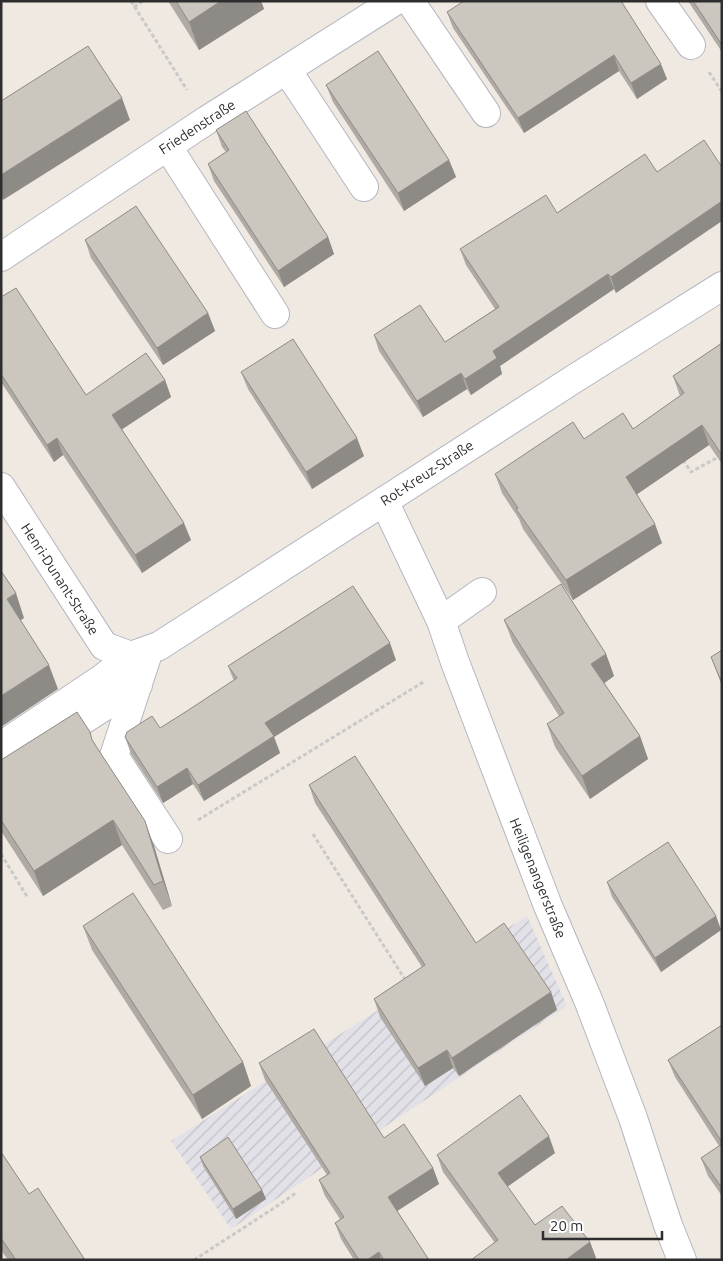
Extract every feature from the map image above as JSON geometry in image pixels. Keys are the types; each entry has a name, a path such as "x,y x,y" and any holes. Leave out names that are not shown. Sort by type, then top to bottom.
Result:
{"street":[{"name":"Friedenstraße","path":"1,258 207,120 395,1"},
{"path":"410,1 486,113"},
{"path":"660,1 691,45"},
{"path":"287,70 364,187"},
{"path":"168,146 275,314"},
{"name":"Rot-Kreuz-Straße","path":"1,746 140,653 168,640 722,286"},
{"name":"Henri-Dunant-Straße","path":"1,487 104,646 140,653"},
{"name":"Heiligenangerstraße","path":"384,501 441,621 548,906 589,1002 623,1091 668,1226 682,1260"},
{"path":"441,621 482,592"},
{"path":"140,653 138,685 114,756 168,839"},
{"path":"1,772 138,685"}],"path":[{"path":"131,1 207,120"},
{"path":"134,7 143,1"},
{"path":"680,457 692,472 722,456"},
{"path":"168,839 455,662"},
{"path":"313,834 410,987"},
{"path":"1,854 28,898"},
{"path":"194,1260 296,1193"}],"shaded area":[{"path":"527,916 567,1006 231,1229 171,1141"}],"building":[{"path":"176,1 221,1 189,22"},
{"path":"464,1 621,1 661,64 631,83 614,55 518,118 447,12"},
{"path":"693,1 722,1 722,45"},
{"path":"88,46 122,98 1,175 1,101"},
{"path":"378,51 449,160 398,193 326,85"},
{"path":"246,111 328,237 278,271 208,164 229,150 216,130"},
{"path":"704,140 722,167 722,201 611,277 608,274 493,351 497,358 482,368 465,379 461,373 417,401 374,335 420,305 445,342 499,307 460,249 546,195 557,213 645,154 657,172"},
{"path":"136,206 208,313 157,348 85,240"},
{"path":"16,288 86,395 146,353 165,380 112,415 184,523 135,555 57,438 47,445 1,374 1,297"},
{"path":"293,339 357,438 306,472 241,372"},
{"path":"722,343 722,455 702,425 626,477 655,524 566,580 516,509 518,508 495,474 573,422 584,439 623,413 633,429 684,393 673,376"},
{"path":"1,571 16,593 7,599 49,665 1,696"},
{"path":"561,584 606,654 591,664 640,736 582,776 547,724 564,713 504,620"},
{"path":"353,586 390,643 265,723 274,736 198,785 187,768 157,787 125,737 127,732 152,716 160,728 187,711 237,678 228,666"},
{"path":"722,650 722,683 711,657"},
{"path":"77,712 90,732 92,740 145,821 163,881 154,885 113,820 34,871 1,820 1,760"},
{"path":"355,756 476,943 504,923 551,992 452,1058 447,1050 418,1068 374,999 425,965 309,785"},
{"path":"668,842 716,916 655,958 607,882"},
{"path":"133,893 243,1062 193,1095 83,926"},
{"path":"722,1025 722,1142 668,1060"},
{"path":"314,1029 384,1138 404,1124 433,1168 388,1197 429,1260 384,1260 379,1252 367,1260 359,1260 335,1223 344,1217 319,1180 330,1173 259,1063"},
{"path":"520,1095 549,1136 498,1173 535,1225 562,1206 590,1242 567,1260 471,1260 498,1240 437,1155"},
{"path":"228,1137 262,1190 233,1209 200,1157"},
{"path":"722,1144 722,1188 701,1158"},
{"path":"1,1152 29,1194 38,1188 85,1260 16,1260 1,1238"}]}
